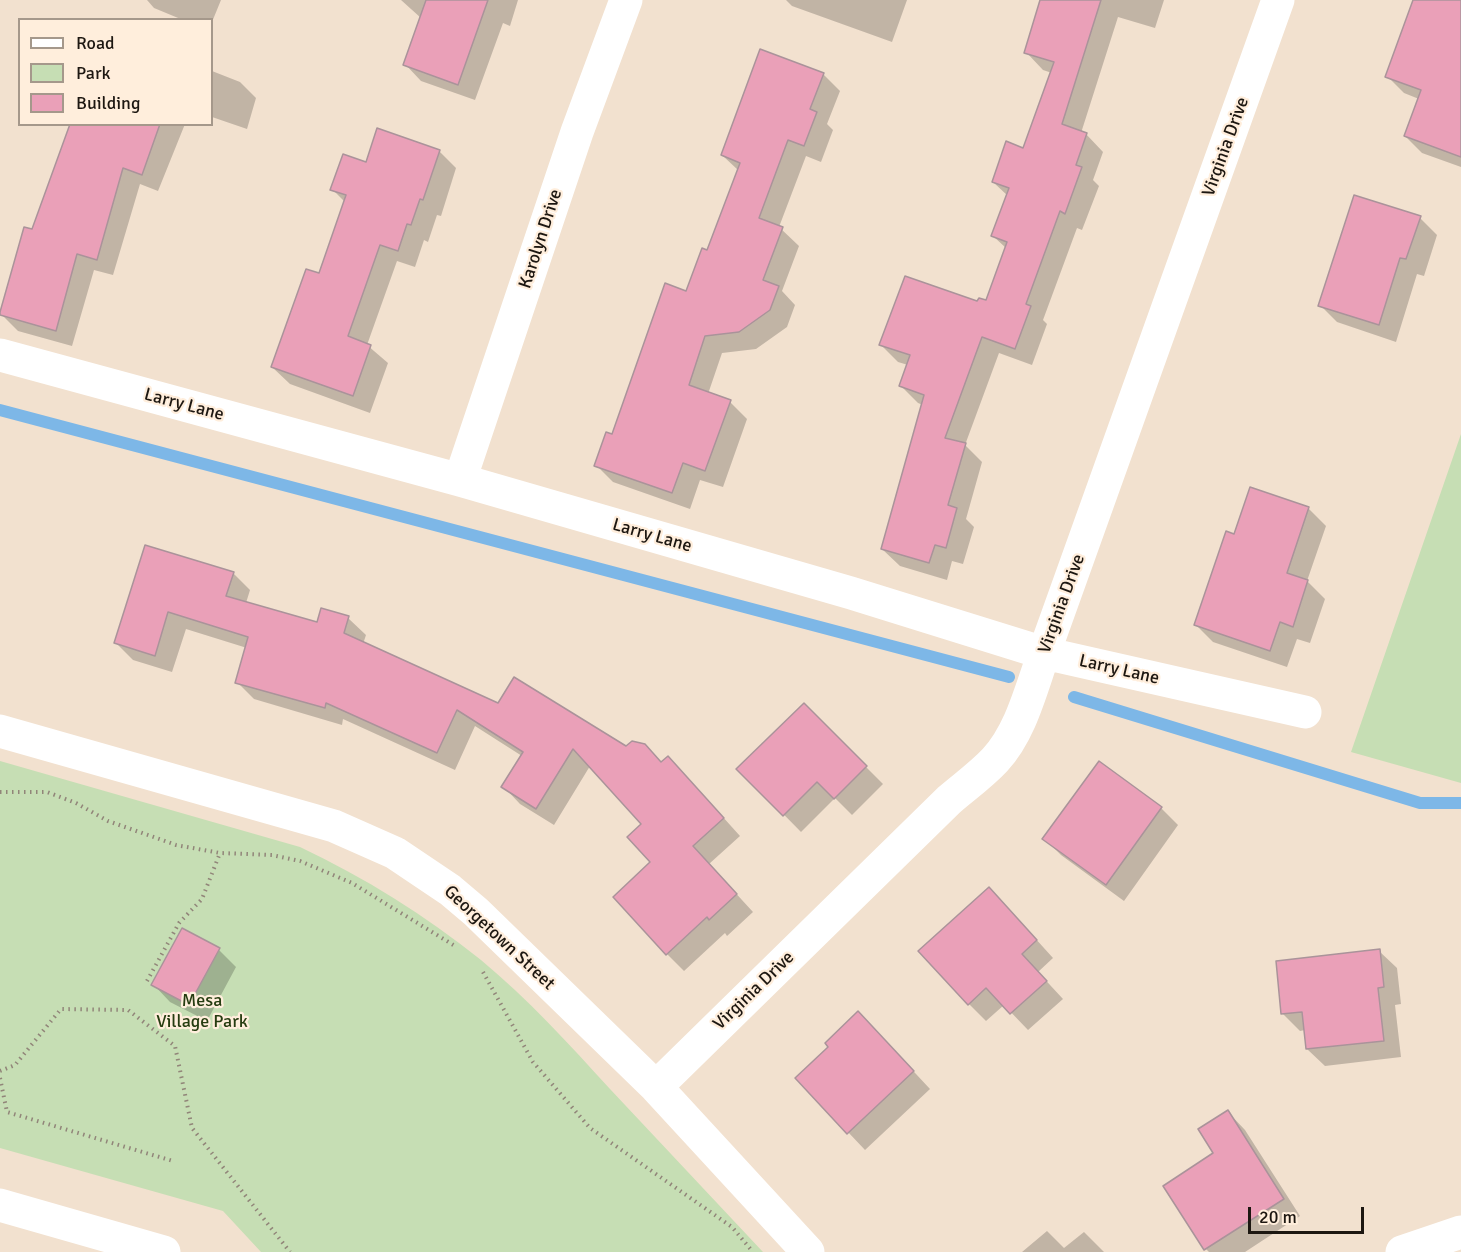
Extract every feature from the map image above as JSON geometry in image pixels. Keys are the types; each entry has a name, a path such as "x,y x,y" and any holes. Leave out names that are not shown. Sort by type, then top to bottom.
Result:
{"street":[{"name":"Karolyn Drive","path":"460,480 577,132 626,0"},
{"name":"Virginia Drive","path":"656,1087 949,800 995,760 1008,742 1017,725 1044,653 1278,0"},
{"name":"Larry Lane","path":"0,355 460,480 851,593 1044,653 1305,712"},
{"name":"Georgetown Street","path":"0,731 334,826 395,853 450,890 476,912 656,1087 808,1252"},
{"path":"0,1205 164,1252"},
{"path":"1402,1252 1461,1232"}],"path":[{"path":"0,792 47,792 76,803 108,821 176,845 220,853 272,855 300,861 352,882 457,947"},
{"path":"147,981 179,923 202,899 220,853"},
{"path":"481,969 533,1062 590,1128 732,1227 753,1252"},
{"path":"0,1071 15,1065 61,1010 128,1010 175,1046 192,1128 290,1252"},
{"path":"0,1078 7,1112 173,1161"}],"green space":[{"path":"1461,434 1461,783 1351,752"},
{"name":"Mesa Village Park","path":"0,761 300,847 394,898 481,960 532,1006 763,1252 261,1252 223,1211 0,1148"}],"building":[{"path":"426,0 488,0 458,85 403,65"},
{"path":"1040,0 1101,0 1062,124 1087,133 1076,165 1082,167 1065,214 1060,211 1026,304 1031,306 1015,349 982,337 945,438 966,443 948,505 957,508 946,548 935,545 929,563 881,549 924,395 899,386 910,355 879,345 905,276 977,301 979,298 986,300 1007,242 991,236 1009,188 992,182 1006,141 1023,148 1054,62 1024,53"},
{"path":"1413,0 1461,0 1461,157 1404,136 1421,90 1385,77"},
{"path":"760,49 824,73 810,109 817,112 804,146 788,140 759,218 783,227 763,280 779,286 770,310 739,332 705,336 689,385 731,400 705,471 683,463 672,493 594,466 606,432 612,434 665,283 686,291 702,248 707,250 740,163 721,155"},
{"path":"69,126 159,126 142,175 123,168 97,260 77,254 56,331 0,315 24,227 32,229"},
{"path":"377,128 440,150 423,200 420,199 411,225 407,224 398,251 380,245 348,336 371,345 353,396 271,367 306,269 319,273 346,195 330,190 343,154 366,162"},
{"path":"1354,195 1421,216 1406,259 1400,258 1379,325 1318,306"},
{"path":"1250,487 1309,507 1287,573 1308,580 1293,627 1280,622 1270,651 1194,625 1226,531 1234,534"},
{"path":"145,545 234,572 226,596 317,622 321,608 349,616 344,633 498,703 514,677 626,746 632,741 645,744 661,762 668,756 724,818 693,846 737,894 709,920 707,917 666,955 613,897 650,862 627,837 641,824 573,749 536,809 501,787 523,752 457,710 437,753 326,703 325,708 235,683 248,637 168,612 155,656 114,643"},
{"path":"804,703 867,766 834,799 817,782 783,816 736,769"},
{"path":"1099,761 1162,807 1106,885 1042,839"},
{"path":"989,887 1037,940 1022,954 1047,981 1010,1014 986,988 968,1005 918,951"},
{"path":"182,928 220,948 189,1005 151,985"},
{"path":"1380,949 1384,987 1378,988 1384,1041 1306,1049 1302,1012 1281,1014 1276,961"},
{"path":"858,1011 914,1071 847,1134 795,1078 828,1047 825,1043"},
{"path":"1228,1110 1284,1199 1204,1250 1163,1186 1213,1153 1198,1129"}],"waterway":[{"path":"0,410 1009,677"},
{"path":"1074,697 1420,803 1461,803"}]}
